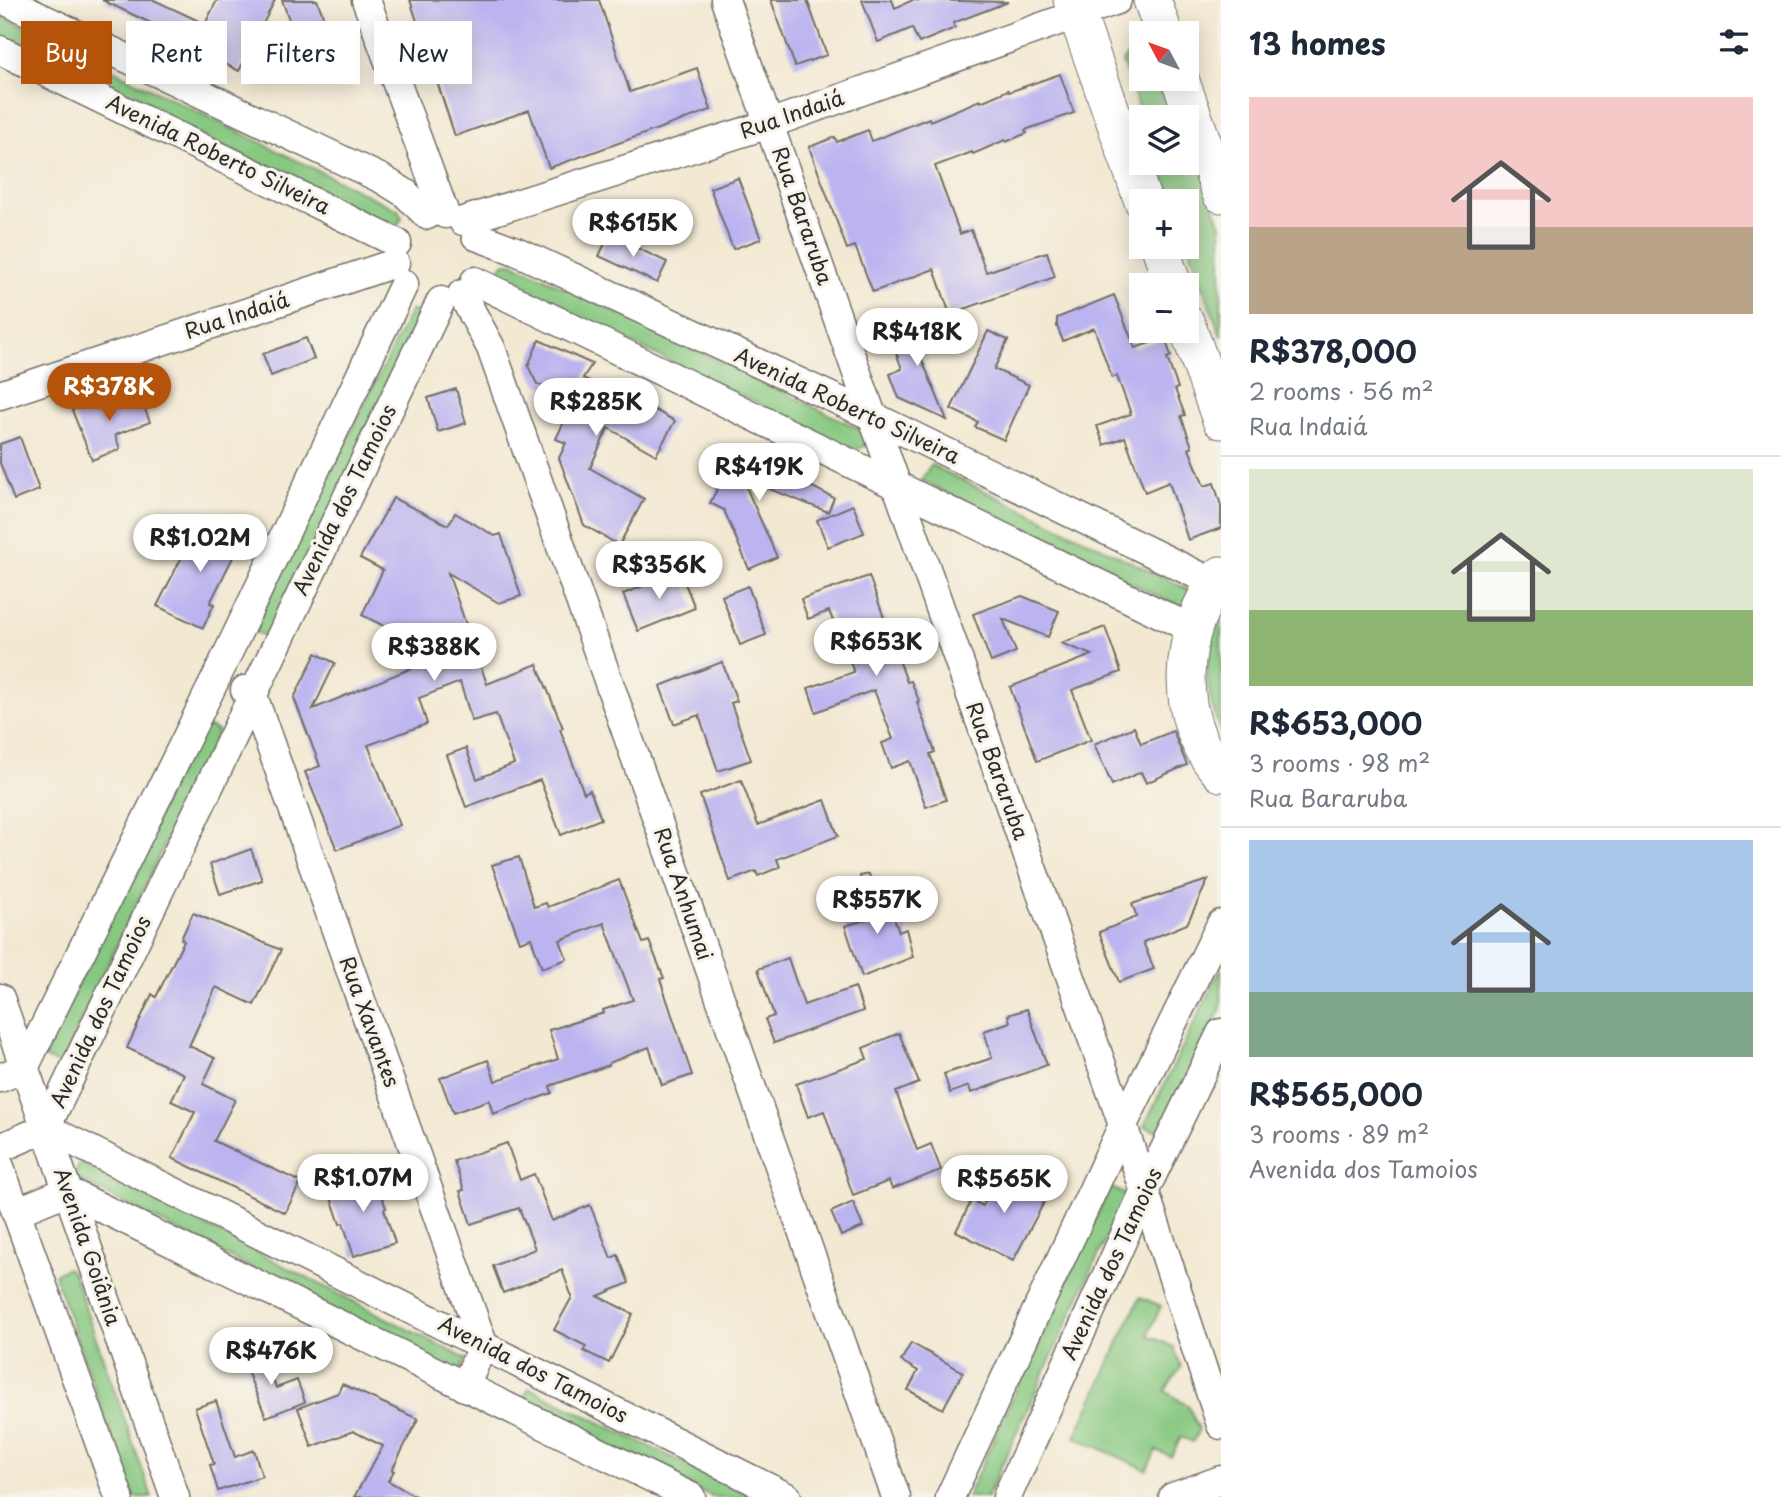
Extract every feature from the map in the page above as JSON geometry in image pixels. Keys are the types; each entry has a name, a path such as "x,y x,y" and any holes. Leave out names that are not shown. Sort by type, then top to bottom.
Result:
{"main road":[{"path":"1152,0 1160,21"},
{"path":"1075,8 1139,189"},
{"path":"1184,91 1221,194"},
{"path":"1193,343 1221,420"},
{"path":"1217,579 1201,606 1192,629 1186,666 1188,703 1199,738 1221,774"}],"street":[{"name":"Avenida Roberto Silveira","path":"5,0 382,179 453,222 1217,579"},
{"path":"366,0 453,222 482,259 459,292"},
{"name":"Rua Bararuba","path":"724,0 1123,1125 1221,1425"},
{"name":"Rua Indaiá","path":"453,222 769,124 1075,8 1117,0"},
{"name":"Avenida Roberto Silveira","path":"0,50 399,263"},
{"path":"453,222 409,225 399,263 420,297 459,292 896,485 1192,629"},
{"name":"Rua Indaiá","path":"0,395 399,263"},
{"name":"Avenida dos Tamoios","path":"12,1073 217,676 399,263"},
{"name":"Avenida dos Tamoios","path":"459,292 252,693 46,1128 787,1497"},
{"name":"Rua Anhumai","path":"459,292 491,348 896,1497"},
{"path":"217,676 252,693"},
{"name":"Rua Xavantes","path":"252,693 483,1344"},
{"path":"950,1497 1123,1125 1221,924"},
{"name":"Avenida Goiânia","path":"0,998 12,1073 46,1128 175,1497"},
{"name":"Avenida dos Tamoios","path":"1006,1497 1145,1190 1221,1033"},
{"path":"0,1148 46,1128"},
{"path":"0,1167 119,1497"},
{"path":"16,1212 67,1191"},
{"name":"Avenida dos Tamoios","path":"67,1191 691,1497"},
{"path":"465,1387 483,1344"},
{"path":"1173,1497 1221,1480"}],"green space":[{"path":"0,15 21,25 21,47 0,37"},
{"path":"1129,53 1129,81 1122,62"},
{"path":"112,70 126,77 126,84 141,84 398,210 402,218 397,226 389,228 96,84 112,84"},
{"path":"1133,91 1174,91 1179,105 1138,105"},
{"path":"1199,162 1221,226 1221,337 1193,259 1199,259 1199,189 1168,189 1162,175 1199,175"},
{"path":"505,263 513,263 864,431 868,440 865,446 856,450 504,282 499,276 499,269"},
{"path":"411,310 429,319 273,640 253,631"},
{"path":"931,465 1191,591 1182,608 921,480"},
{"path":"1221,613 1221,733 1212,704 1207,673 1210,642"},
{"path":"201,723 218,731 60,1065 43,1057"},
{"path":"1221,968 1221,1008 1161,1133 1144,1126"},
{"path":"81,1162 466,1359 458,1374 73,1177"},
{"path":"1110,1187 1126,1195 987,1497 967,1497"},
{"path":"68,1268 73,1273 152,1497 133,1497 55,1277 56,1273"},
{"path":"1140,1297 1161,1306 1148,1335 1174,1347 1181,1367 1165,1391 1188,1406 1199,1429 1193,1442 1181,1437 1171,1457 1156,1450 1147,1470 1075,1437"},
{"path":"529,1388 753,1497 713,1497 521,1403"}],"building":[{"path":"102,0 154,0 199,21 146,21"},
{"path":"217,0 275,0 264,21 241,21 239,71 227,65 227,21 206,21"},
{"path":"282,0 317,0 325,21 290,21"},
{"path":"410,0 599,0 630,92 697,68 711,110 549,168 529,110 455,136 438,84 472,84 472,21 417,21"},
{"path":"771,0 807,0 827,55 795,66"},
{"path":"862,0 892,0 895,8 913,0 1008,2 953,23 955,28 919,43 912,28 878,42"},
{"path":"1060,74 1074,113 1025,130 1027,133 1006,142 1005,140 935,166 960,234 971,230 986,272 1047,252 1055,277 950,314 934,269 873,292 855,246 847,249 809,147 835,137 837,142 868,130 872,141 929,118 930,121 980,100 981,102 1008,90 1009,92"},
{"path":"738,178 761,239 733,249 710,188"},
{"path":"609,235 667,262 657,283 599,256"},
{"path":"1114,295 1129,333 1129,343 1133,343 1135,348 1150,343 1167,343 1171,356 1167,358 1185,415 1181,416 1192,447 1189,449 1204,486 1214,483 1221,506 1221,528 1188,540 1169,482 1145,492 1125,437 1104,445 1097,426 1131,414 1117,376 1112,378 1094,328 1063,341 1057,318"},
{"path":"936,322 945,345 920,355 947,420 899,398 890,374 902,369 891,339"},
{"path":"988,331 1008,340 994,369 1029,385 1004,440 975,427 978,422 951,409"},
{"path":"306,338 314,359 271,376 263,354"},
{"path":"539,340 592,364 583,378 644,408 646,405 675,421 656,455 608,428 590,468 644,499 619,545 584,525 559,458 566,443 556,439 571,406 551,397 552,390 537,384 528,366"},
{"path":"456,389 466,423 438,432 428,398"},
{"path":"138,392 150,422 115,435 120,449 92,460 72,410 101,399 103,405"},
{"path":"20,437 39,490 14,500 0,463 0,444"},
{"path":"738,449 834,498 828,512 742,478 777,557 749,569 724,510 710,503"},
{"path":"393,498 448,525 455,513 495,536 501,534 521,596 499,603 448,573 487,684 537,664 563,728 560,729 584,793 590,790 601,819 561,835 540,780 466,807 447,755 466,748 477,779 514,764 496,714 472,721 460,682 419,698 427,724 368,745 400,825 337,850 305,772 320,766 294,698 316,653 335,663 313,709 412,668 398,633 362,615 383,570 360,558"},
{"path":"853,505 864,533 828,547 817,520"},
{"path":"201,519 242,539 210,603 214,604 203,628 157,606"},
{"path":"680,571 695,608 638,631 623,594"},
{"path":"869,576 907,682 911,681 919,701 917,702 935,752 930,754 946,800 926,807 910,761 891,768 882,743 893,739 874,690 816,712 808,688 854,672 829,611 808,619 801,599"},
{"path":"748,586 766,635 740,645 722,596"},
{"path":"1022,596 1059,611 1048,637 1003,619 1016,652 991,662 973,614"},
{"path":"1105,627 1121,672 1072,690 1091,740 1037,761 1010,687 1092,655 1061,643"},
{"path":"722,662 737,701 731,703 751,760 718,771 699,715 674,724 660,686"},
{"path":"1134,727 1141,744 1173,731 1187,765 1146,783 1141,772 1112,785 1094,744"},
{"path":"741,780 758,825 825,800 838,836 777,859 780,867 758,876 756,871 730,881 700,795"},
{"path":"251,849 262,880 220,894 210,864"},
{"path":"519,857 534,907 546,903 548,907 619,880 643,943 649,941 664,978 660,979 692,1075 662,1085 649,1047 550,1086 552,1093 493,1114 489,1100 453,1113 440,1078 488,1060 495,1081 558,1059 549,1030 604,1013 603,1010 633,1000 604,923 560,940 567,959 542,968 531,938 520,942 492,865"},
{"path":"869,874 883,916 892,913 899,932 906,929 913,957 862,977 845,926 865,920 860,876"},
{"path":"1208,880 1187,924 1143,942 1154,969 1119,982 1099,932 1137,917 1132,904"},
{"path":"193,913 281,950 254,1005 216,987 189,1046 215,1058 203,1084 235,1100 214,1141 301,1182 285,1213 172,1158 195,1112 171,1101 184,1074 127,1048 152,994 156,997 184,941 181,939"},
{"path":"788,958 804,1005 855,987 863,1011 774,1043 765,1019 774,1016 758,969"},
{"path":"1027,1009 1047,1065 971,1093 969,1086 950,1093 944,1074 992,1058 984,1031 1010,1022 1008,1015"},
{"path":"899,1033 919,1083 896,1092 917,1150 931,1144 941,1170 892,1189 889,1181 853,1195 824,1111 808,1117 796,1084 867,1059 863,1048"},
{"path":"507,1143 520,1180 534,1174 552,1221 590,1205 611,1258 618,1255 629,1283 598,1296 633,1314 609,1363 584,1351 586,1346 554,1330 572,1297 562,1270 503,1293 493,1266 535,1249 519,1208 471,1224 454,1161"},
{"path":"1001,1168 1050,1191 1013,1261 956,1231 972,1200 983,1206"},
{"path":"374,1173 395,1243 354,1256 328,1189"},
{"path":"853,1202 863,1227 841,1236 831,1212"},
{"path":"911,1343 963,1372 943,1409 908,1390 918,1371 901,1361"},
{"path":"261,1350 276,1388 297,1380 305,1402 266,1417 244,1364 244,1357"},
{"path":"342,1384 418,1419 388,1481 417,1497 354,1497 383,1446 353,1431 312,1447 298,1408 338,1393"},
{"path":"216,1401 235,1457 254,1450 262,1476 218,1491 210,1465 214,1464 195,1408"}]}
